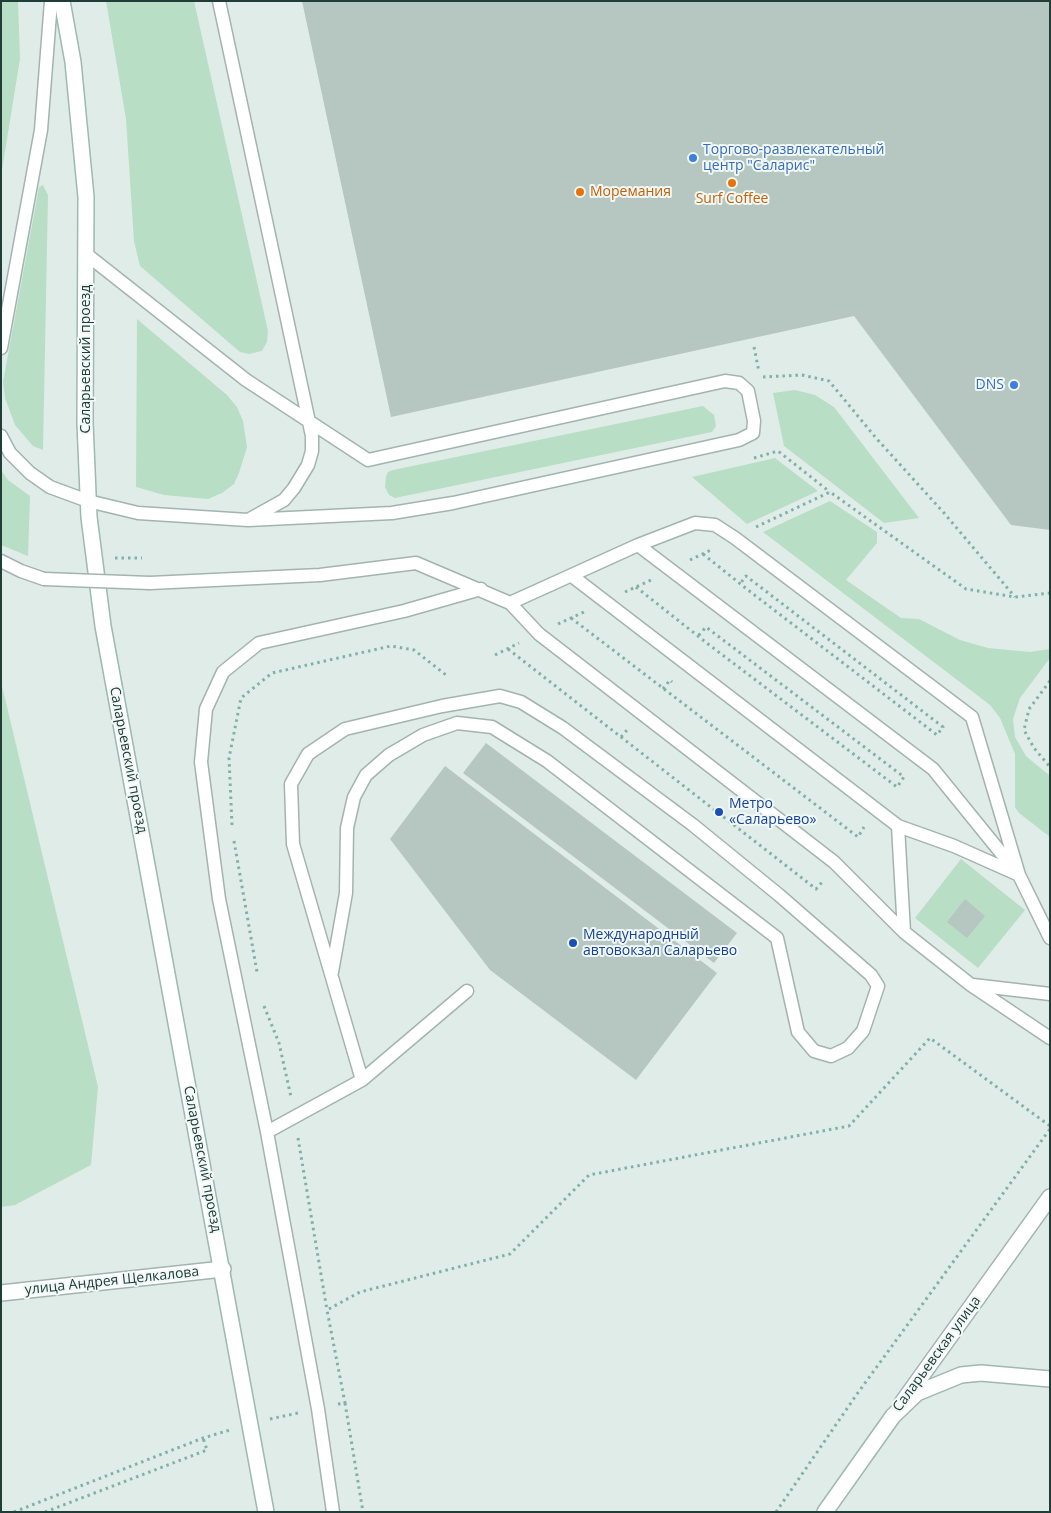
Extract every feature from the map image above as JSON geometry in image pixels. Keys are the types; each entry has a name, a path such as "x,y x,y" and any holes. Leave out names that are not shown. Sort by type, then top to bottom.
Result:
{"street":[{"name":"Саларьевский проезд","path":"62,1 73,62 86,197 85,423 88,500 102,626 223,1269 266,1512"},
{"name":"Саларьевская улица","path":"825,1512 1050,1197"},
{"name":"улица Андрея Щелкалова","path":"1,1293 223,1269"},
{"path":"893,1416 917,1393 961,1375 981,1373 1050,1379"}],"lane":[{"path":"1,348 41,130 51,1"},
{"path":"219,1 307,420 312,436 312,451 303,476 284,500 248,520"},
{"path":"1,436 10,453 30,473 50,487 88,500 138,513 248,520 392,512 453,503 739,440 753,432 754,422 748,391 739,383 725,381 368,460 246,380 86,254"},
{"path":"510,603 638,545 695,523 715,526 735,538 972,717 1019,875"},
{"path":"638,545 933,769 1019,875 1047,925 1050,938"},
{"path":"1,562 44,579 150,583 320,575 416,563 481,589 510,603 539,634 834,862 904,932 970,984 1050,1038"},
{"path":"572,576 898,826 954,846 1019,875"},
{"path":"333,1512 318,1409 267,1132 219,900 201,762 206,709 223,672 260,643 404,610 481,589"},
{"path":"332,972 346,892 347,828 354,797 366,775 389,755 423,735 457,723 492,727 547,761 778,938 798,1032 814,1051 831,1056 848,1048 863,1031 878,986 871,975 779,895 693,825 564,728 521,702 500,696 442,706 345,729 308,754 291,784 294,844 362,1080"},
{"path":"898,826 904,932"},
{"path":"970,984 1050,994"},
{"path":"267,1132 362,1080 468,990"}],"path":[{"path":"760,377 802,375 829,381 876,438 944,512 1015,597"},
{"path":"752,458 778,451 830,492 966,589 1015,597 1050,593"},
{"path":"756,527 830,492"},
{"path":"689,561 716,547"},
{"path":"703,554 740,584 936,735 942,728 746,576 740,584"},
{"path":"620,595 652,579"},
{"path":"636,587 698,636 897,787 904,777 706,627 698,636"},
{"path":"555,626 587,610"},
{"path":"571,618 858,837 865,828 858,822"},
{"path":"495,655 521,642"},
{"path":"508,649 810,884"},
{"path":"663,689 670,680 678,686"},
{"path":"1050,681 1029,709 1024,730 1034,748 1050,767"},
{"path":"363,1512 327,1310 360,1292 510,1254 589,1176 849,1126 930,1038 1050,1126"},
{"path":"776,1512 858,1394 1050,1130"},
{"path":"318,1409 345,1403"},
{"path":"14,1512 203,1438 207,1450 45,1512"}],"green space":[{"path":"1,1 18,1 20,59 1,176"},
{"path":"106,1 194,1 268,331 267,342 262,351 249,354 240,352 140,266 134,241 126,119"},
{"path":"43,185 48,195 43,450 33,446 15,425 5,398 3,382 39,187"},
{"path":"137,319 227,395 237,407 243,421 247,447 234,484 222,493 208,499 164,495 136,487"},
{"path":"795,390 815,395 834,407 919,518 884,523 784,446 773,393"},
{"path":"703,406 714,415 716,426 712,432 395,498 389,495 385,487 388,472 393,470"},
{"path":"775,458 818,491 747,524 692,477"},
{"path":"1,470 8,480 30,496 28,556 1,545"},
{"path":"830,501 877,532 877,543 846,580 901,618 919,619 960,640 988,648 1030,652 1050,649 1050,658 1020,698 1013,719 1015,737 1026,756 1050,776 1050,837 1019,813 1015,807 1015,754 1000,718 990,705 763,532"},
{"path":"1,682 98,1087 91,1165 15,1205 1,1207"},
{"path":"961,859 1025,910 978,968 915,918"}],"building":[{"name":"Торгово-развлекательный центр \"Саларис\"","path":"302,1 1050,1 1050,530 1011,525 854,316 391,417"},
{"path":"486,743 737,933 714,963 463,773"},
{"name":"Международный автовокзал Саларьево","path":"445,766 717,973 636,1080 490,970 390,839"},
{"path":"965,899 985,916 967,938 947,922"}],"place":[{"name":"Торгово-развлекательный центр \"Саларис\"","path":"693,158"},
{"name":"Surf Coffee","path":"732,183"},
{"name":"Моремания","path":"580,192"},
{"name":"DNS","path":"1014,385"},
{"name":"Метро «Саларьево»","path":"719,812"},
{"name":"Международный автовокзал Саларьево","path":"573,943"}]}
